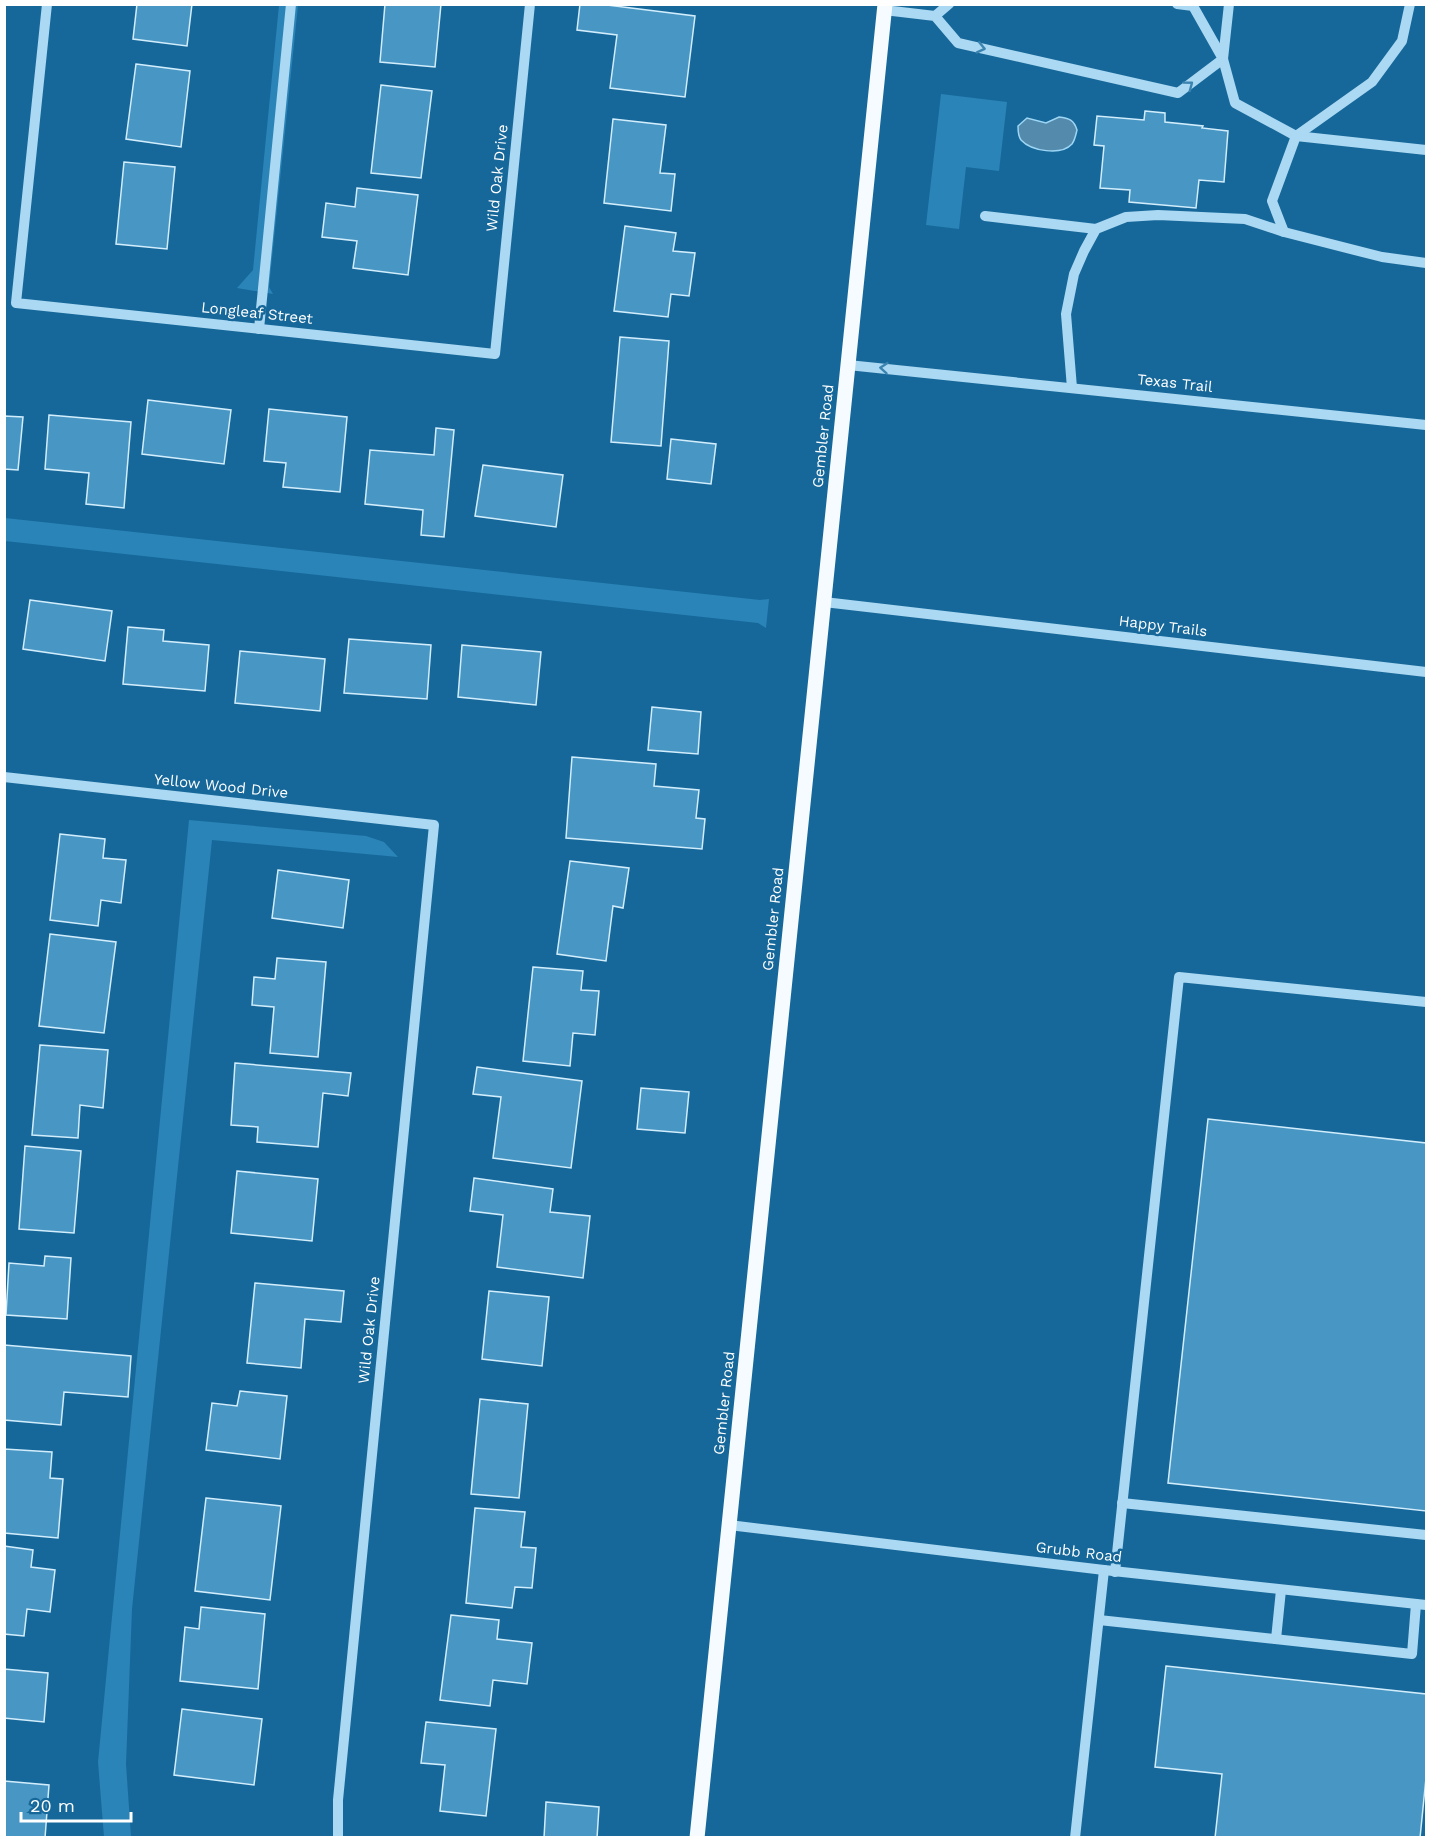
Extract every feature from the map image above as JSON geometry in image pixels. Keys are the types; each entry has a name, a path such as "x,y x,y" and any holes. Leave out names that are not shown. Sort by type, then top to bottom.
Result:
{"main road":[{"name":"Gembler Road","path":"697,1838 884,7"}],"street":[{"name":"Longleaf Street","path":"47,4 16,303 495,354"},
{"path":"259,328 291,4"},
{"name":"Wild Oak Drive","path":"495,354 530,4"},
{"path":"935,16 949,4"},
{"path":"1177,4 1192,6 1223,59 1235,103 1296,136 1426,150"},
{"path":"884,7 935,16 958,43 1178,93 1223,59 1229,4"},
{"path":"1284,232 1272,201 1296,136 1372,82 1402,41 1410,4"},
{"path":"985,216 1096,229 1126,217 1158,215 1245,219 1284,232 1382,257 1426,262"},
{"path":"1072,388 1066,314 1074,274 1096,229"},
{"name":"Texas Trail","path":"848,365 1426,425"},
{"name":"Happy Trails","path":"824,602 1426,672"},
{"name":"Yellow Wood Drive","path":"4,777 434,825"},
{"name":"Wild Oak Drive","path":"338,1838 339,1788 434,825"},
{"path":"1075,1838 1099,1620 1122,1503 1179,977 1426,1002"},
{"path":"1122,1503 1426,1535"},
{"name":"Grubb Road","path":"729,1525 1110,1571 1421,1605"},
{"path":"1276,1639 1281,1590"},
{"path":"1099,1620 1412,1654 1421,1605"}],"shaded area":[{"path":"279,5 298,5 269,287 273,294 237,288 253,270"},
{"path":"941,94 1007,102 999,171 966,167 959,229 926,225"},
{"path":"1059,117 1071,120 1077,130 1072,144 1067,148 1046,151 1026,144 1020,138 1018,126 1027,118 1046,123"},
{"path":"5,518 760,600 769,599 766,628 758,623 5,541"},
{"path":"189,820 366,836 384,842 398,857 212,840 132,1609 126,1764 131,1837 104,1837 98,1762"}],"building":[{"path":"137,4 192,4 187,46 133,39"},
{"path":"385,4 441,4 435,67 380,62"},
{"path":"580,4 599,4 695,16 685,97 610,88 617,35 577,30"},
{"path":"136,64 190,71 181,147 126,139"},
{"path":"381,85 432,91 421,178 371,173"},
{"path":"1145,111 1165,113 1165,122 1228,131 1224,182 1199,180 1196,208 1129,202 1130,190 1100,188 1104,146 1094,145 1097,116 1144,120"},
{"path":"613,119 666,125 660,173 675,174 671,211 604,203"},
{"path":"124,162 175,167 167,249 116,244"},
{"path":"357,188 418,195 408,275 353,268 357,241 322,237 326,203 355,207"},
{"path":"625,226 676,233 673,251 695,253 689,296 671,294 668,317 614,311"},
{"path":"620,337 669,341 661,446 611,442"},
{"path":"148,400 231,410 224,464 142,454"},
{"path":"269,409 347,417 340,492 283,487 286,463 264,461"},
{"path":"49,415 131,422 124,508 86,504 89,473 45,469"},
{"path":"4,416 23,417 18,470 4,469"},
{"path":"436,428 454,430 444,537 421,535 423,510 365,504 370,450 434,455"},
{"path":"671,439 716,444 711,484 667,479"},
{"path":"483,465 563,475 556,527 475,516"},
{"path":"30,600 112,611 105,661 23,649"},
{"path":"128,627 164,630 163,641 209,645 205,691 123,684"},
{"path":"349,639 431,645 427,699 344,693"},
{"path":"462,645 541,652 536,705 458,697"},
{"path":"240,651 325,659 320,711 235,703"},
{"path":"652,707 701,712 698,754 648,750"},
{"path":"572,757 656,764 654,786 699,790 696,818 705,819 702,849 566,838"},
{"path":"60,834 105,839 103,858 126,860 121,903 101,900 98,926 50,920"},
{"path":"570,861 629,868 623,908 613,906 606,961 557,954"},
{"path":"278,870 349,880 343,928 272,918"},
{"path":"50,934 116,942 104,1033 39,1026"},
{"path":"277,958 326,962 318,1057 270,1053 274,1007 252,1005 254,977 275,979"},
{"path":"533,967 583,971 581,990 599,991 595,1035 573,1033 570,1066 523,1061"},
{"path":"40,1045 108,1050 103,1108 80,1105 78,1138 32,1135"},
{"path":"235,1063 351,1073 348,1096 323,1093 318,1147 257,1142 258,1127 231,1125"},
{"path":"477,1067 582,1081 571,1168 493,1158 501,1097 473,1094"},
{"path":"641,1088 689,1092 685,1133 637,1129"},
{"path":"1208,1119 1426,1143 1426,1511 1168,1483"},
{"path":"25,1146 81,1151 74,1233 19,1229"},
{"path":"237,1171 318,1179 312,1241 231,1233"},
{"path":"474,1178 553,1189 550,1212 590,1216 583,1278 497,1267 503,1215 470,1211"},
{"path":"45,1256 71,1258 67,1319 6,1315 9,1263 44,1266"},
{"path":"255,1283 344,1291 341,1322 305,1319 301,1368 247,1363"},
{"path":"489,1291 549,1297 542,1366 482,1359"},
{"path":"4,1345 131,1356 128,1397 64,1392 61,1425 4,1420"},
{"path":"240,1391 287,1396 280,1459 206,1450 212,1403 237,1406"},
{"path":"480,1399 528,1404 519,1498 471,1494"},
{"path":"4,1449 52,1452 50,1478 63,1479 58,1538 4,1533"},
{"path":"206,1498 281,1506 270,1600 195,1591"},
{"path":"475,1508 525,1512 521,1547 536,1548 532,1588 515,1587 512,1608 466,1603"},
{"path":"4,1546 33,1550 31,1567 55,1570 50,1612 27,1609 24,1636 4,1634"},
{"path":"201,1607 265,1614 258,1689 180,1681 185,1627 199,1629"},
{"path":"451,1615 499,1620 497,1639 532,1643 527,1684 493,1680 490,1706 440,1700"},
{"path":"1166,1666 1426,1694 1426,1778 1420,1838 1215,1838 1222,1774 1155,1767"},
{"path":"4,1669 48,1673 44,1722 4,1718"},
{"path":"182,1709 262,1719 254,1785 174,1775"},
{"path":"426,1722 496,1729 486,1816 440,1811 445,1765 421,1763"},
{"path":"4,1781 49,1785 45,1838 4,1838"},
{"path":"546,1802 599,1807 597,1838 544,1838"}]}
